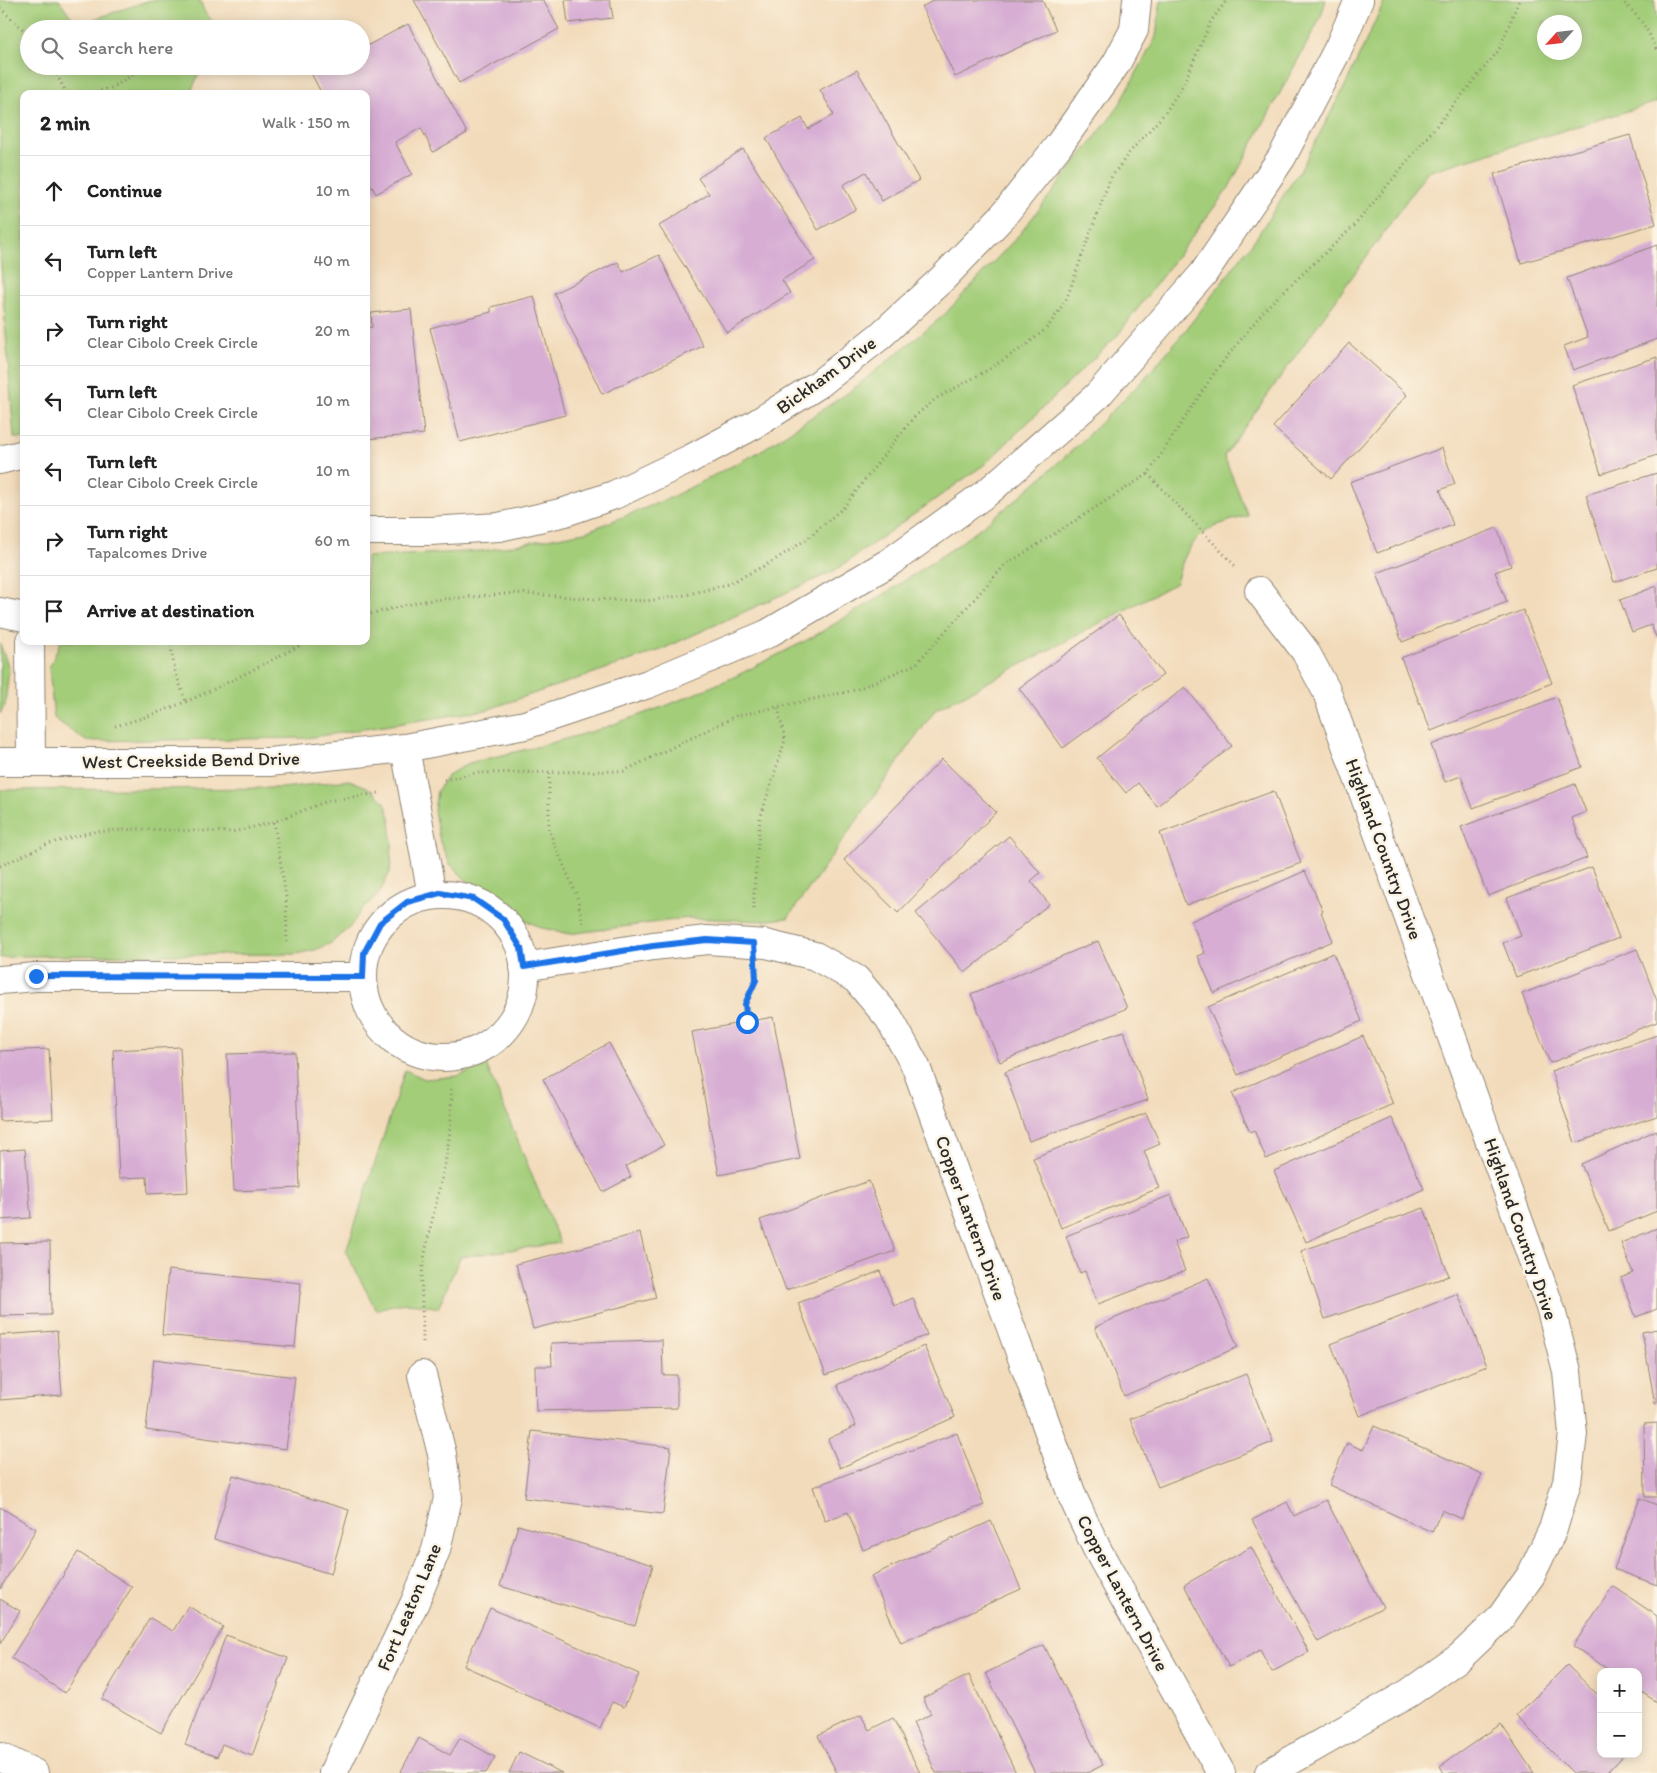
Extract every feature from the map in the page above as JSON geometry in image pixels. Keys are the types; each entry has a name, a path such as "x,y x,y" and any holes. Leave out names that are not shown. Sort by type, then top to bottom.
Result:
{"street":[{"name":"Bickham Drive","path":"370,531 430,531 499,526 565,512 614,495 690,459 754,425 819,384 887,330 942,279 1002,218 1059,145 1116,64 1134,30 1137,0"},
{"name":"West Creekside Bend Drive","path":"0,762 269,762 405,748 525,725 648,684 767,634 890,562 989,491 1097,396 1203,274 1282,157 1339,47 1359,0"},
{"path":"0,460 20,455"},
{"name":"Highland Country Drive","path":"1259,591 1305,651 1326,690 1552,1310 1567,1371 1573,1434 1567,1482 1553,1529 1531,1575 1499,1620 1460,1656 1409,1694 1269,1773"},
{"path":"0,612 20,616"},
{"path":"30,645 31,762"},
{"path":"405,748 432,895"},
{"path":"440,893 474,899 503,919 521,948 524,967 526,982 517,1015 495,1041 464,1056 430,1057 398,1044 374,1020 362,988 364,953 380,923 407,902 440,893"},
{"name":"Copper Lantern Drive","path":"524,967 653,946 707,940 766,944 815,956 856,979 889,1018 916,1067 1073,1498 1097,1549 1221,1773"},
{"path":"0,980 36,976 363,977"},
{"name":"Fort Leaton Lane","path":"333,1773 415,1602 436,1550 448,1498 442,1454 422,1375"},
{"path":"0,1757 34,1773"}],"path":[{"path":"370,614 423,600 517,593 647,601 685,596 728,584 770,563 806,539 844,507 915,416 937,398 986,371 1024,346 1048,327 1066,300 1110,179 1129,152 1165,113 1183,85 1211,21 1227,0"},
{"path":"1621,0 1646,28 1657,52"},
{"path":"0,8 20,27"},
{"path":"57,75 65,90"},
{"path":"103,90 111,88 133,75"},
{"path":"1148,474 1259,591"},
{"path":"170,645 175,671 186,702"},
{"path":"106,727 146,717 186,702 227,684 300,645"},
{"path":"747,1022 745,1004 756,980 754,892 760,819 785,740 778,707"},
{"path":"549,773 549,832 577,896 590,956"},
{"path":"0,866 48,844 91,832 139,830 233,832 274,822 327,801 412,787"},
{"path":"274,822 286,897 288,976"},
{"path":"422,1375 423,1267 443,1178 453,1112 451,1089"}],"green space":[{"path":"0,0 59,0 73,20 20,20 20,75 198,75 192,90 20,90 20,438 14,438 0,255"},
{"path":"150,0 200,0 204,11 212,20 92,20"},
{"path":"1161,0 1326,0 1320,19 1228,189 1117,336 985,464 834,571 658,651 486,710 307,738 86,741 54,718 49,668 59,645 370,645 370,557 483,551 585,532 670,498 759,452 852,390 943,316 1019,235 1117,109 1156,37"},
{"path":"1385,0 1654,0 1657,20 1657,102 1427,172 1224,456 1248,516 1220,524 1200,536 1186,555 1176,583 935,710 788,918 760,921 689,918 569,934 542,928 519,917 505,903 469,883 450,864 440,842 434,811 437,791 448,775 469,763 597,730 668,705 734,677 811,638 883,595 955,547 1011,504 1076,447 1144,379 1185,331 1256,238 1303,165 1345,86"},
{"path":"0,644 9,668 5,705 0,714"},
{"path":"349,780 367,787 385,802 390,817 392,846 390,872 379,894 361,910 350,927 331,943 315,950 296,954 23,956 0,958 0,790 283,788"},
{"path":"486,1064 560,1243 460,1257 438,1308 407,1303 376,1310 346,1252 405,1070 425,1079 458,1076"}],"building":[{"path":"414,0 543,0 559,29 459,83"},
{"path":"565,0 610,0 613,18 568,23"},
{"path":"934,0 1042,0 1056,30 955,77 922,7"},
{"path":"408,24 467,133 433,152 421,128 395,142 412,174 376,194 370,183 370,90 320,90 312,75 370,75 370,44"},
{"path":"857,70 919,180 882,201 866,172 843,185 856,209 818,230 766,138 802,118 808,129 834,115 820,90"},
{"path":"1630,135 1656,224 1521,263 1494,174"},
{"path":"743,149 815,260 782,280 790,293 727,333 659,226 709,194 698,178"},
{"path":"1657,245 1657,339 1573,370 1564,346 1588,337 1567,278"},
{"path":"659,255 703,346 602,394 554,293 618,262 623,272"},
{"path":"534,296 565,415 460,442 430,328 491,312 491,307"},
{"path":"411,309 424,434 370,439 371,313"},
{"path":"1349,343 1407,395 1331,479 1273,427"},
{"path":"1657,357 1657,455 1601,474 1572,385"},
{"path":"1442,448 1455,484 1440,490 1453,525 1377,553 1350,482"},
{"path":"1657,473 1657,568 1614,582 1586,495"},
{"path":"1497,528 1511,566 1495,572 1507,602 1402,642 1377,573"},
{"path":"1657,586 1657,639 1651,625 1632,632 1620,600"},
{"path":"1523,610 1552,683 1431,731 1401,658"},
{"path":"1119,615 1163,675 1063,748 1019,688"},
{"path":"1185,687 1232,746 1157,806 1138,783 1126,793 1097,758"},
{"path":"1557,697 1582,767 1473,808 1461,776 1445,782 1431,745"},
{"path":"942,759 996,812 898,913 844,860"},
{"path":"1575,784 1586,812 1572,818 1587,858 1488,896 1461,827"},
{"path":"1274,791 1301,863 1186,905 1160,833"},
{"path":"1009,836 1040,873 1031,881 1049,904 965,973 916,913"},
{"path":"1592,867 1619,938 1516,977 1503,943 1521,936 1507,898"},
{"path":"1305,871 1323,911 1321,912 1333,941 1214,993 1198,956 1205,953 1191,921"},
{"path":"1098,941 1127,1008 1000,1062 971,994"},
{"path":"1637,949 1657,1001 1657,1022 1550,1063 1522,994"},
{"path":"1333,953 1362,1021 1238,1075 1208,1007"},
{"path":"773,1017 800,1159 719,1175 692,1032"},
{"path":"1124,1031 1148,1100 1029,1141 1005,1072"},
{"path":"1657,1035 1657,1116 1575,1143 1551,1071"},
{"path":"1363,1036 1393,1104 1266,1159 1254,1130 1250,1132 1232,1093"},
{"path":"609,1043 664,1145 626,1166 631,1177 603,1192 543,1079"},
{"path":"180,1047 188,1192 148,1194 147,1177 119,1178 113,1050"},
{"path":"49,1049 53,1119 0,1121 0,1051"},
{"path":"295,1052 300,1188 234,1191 227,1054"},
{"path":"1146,1113 1160,1144 1144,1151 1159,1188 1061,1228 1033,1158"},
{"path":"1392,1118 1424,1189 1306,1242 1274,1171"},
{"path":"1657,1130 1657,1211 1609,1231 1581,1164"},
{"path":"25,1149 31,1218 0,1220 0,1151"},
{"path":"869,1181 895,1251 786,1290 760,1220"},
{"path":"1171,1195 1187,1237 1174,1242 1185,1271 1098,1304 1085,1271 1080,1273 1066,1236"},
{"path":"1424,1208 1449,1276 1325,1319 1301,1251"},
{"path":"1657,1228 1657,1309 1636,1317 1621,1278 1633,1273 1621,1243"},
{"path":"640,1233 656,1298 533,1329 516,1264"},
{"path":"50,1242 51,1315 0,1316 0,1243"},
{"path":"168,1270 301,1283 295,1347 162,1335"},
{"path":"880,1271 894,1306 913,1298 927,1335 826,1375 798,1303"},
{"path":"1208,1278 1238,1347 1124,1396 1095,1327"},
{"path":"1458,1294 1487,1366 1359,1416 1331,1344"},
{"path":"1657,1329 1657,1403 1655,1404 1642,1332"},
{"path":"57,1331 62,1395 0,1400 0,1335"},
{"path":"662,1340 663,1375 677,1375 677,1408 536,1411 535,1366 552,1366 551,1343"},
{"path":"924,1346 955,1417 840,1468 828,1439 856,1426 837,1385"},
{"path":"154,1359 295,1377 286,1449 146,1430"},
{"path":"1246,1374 1273,1442 1158,1487 1130,1419"},
{"path":"1657,1423 1657,1497 1645,1497 1644,1424"},
{"path":"1374,1426 1482,1474 1462,1519 1442,1510 1432,1532 1329,1485 1347,1443 1363,1450"},
{"path":"532,1431 671,1447 663,1514 524,1498"},
{"path":"957,1433 984,1505 863,1550 848,1512 825,1521 813,1487"},
{"path":"233,1475 349,1510 331,1574 214,1539"},
{"path":"1640,1498 1657,1505 1657,1585 1614,1569"},
{"path":"1326,1500 1383,1607 1318,1642 1252,1520 1287,1502 1294,1516"},
{"path":"0,1507 36,1529 0,1589"},
{"path":"991,1521 1021,1589 901,1643 871,1576"},
{"path":"518,1525 653,1565 635,1626 500,1586"},
{"path":"1251,1547 1309,1652 1272,1672 1260,1650 1229,1667 1184,1585"},
{"path":"78,1552 132,1587 65,1693 11,1658"},
{"path":"1613,1586 1657,1616 1657,1702 1642,1693 1642,1668 1606,1668 1573,1646"},
{"path":"0,1599 20,1611 0,1644"},
{"path":"188,1606 223,1627 161,1733 102,1699 150,1618 173,1631"},
{"path":"490,1608 639,1674 624,1707 612,1702 600,1728 464,1666"},
{"path":"226,1635 288,1658 252,1756 222,1744 217,1757 185,1745"},
{"path":"1044,1645 1103,1765 1087,1773 1035,1773 986,1673"},
{"path":"1567,1665 1597,1694 1597,1758 1621,1758 1607,1773 1573,1773 1516,1716"},
{"path":"969,1675 1016,1773 936,1773 913,1723 931,1714 923,1698"},
{"path":"861,1715 869,1730 893,1718 920,1773 837,1773 818,1736"},
{"path":"1501,1724 1534,1773 1444,1773 1440,1766"},
{"path":"419,1738 450,1755 460,1738 495,1757 486,1773 400,1773"},
{"path":"519,1752 562,1773 509,1773"}],"route":[{"path":"36,976 363,977 364,953 380,923 407,902 440,893 474,899 503,919 521,948 524,967 653,946 707,940 754,943 756,980 745,1004 747,1022"}]}
